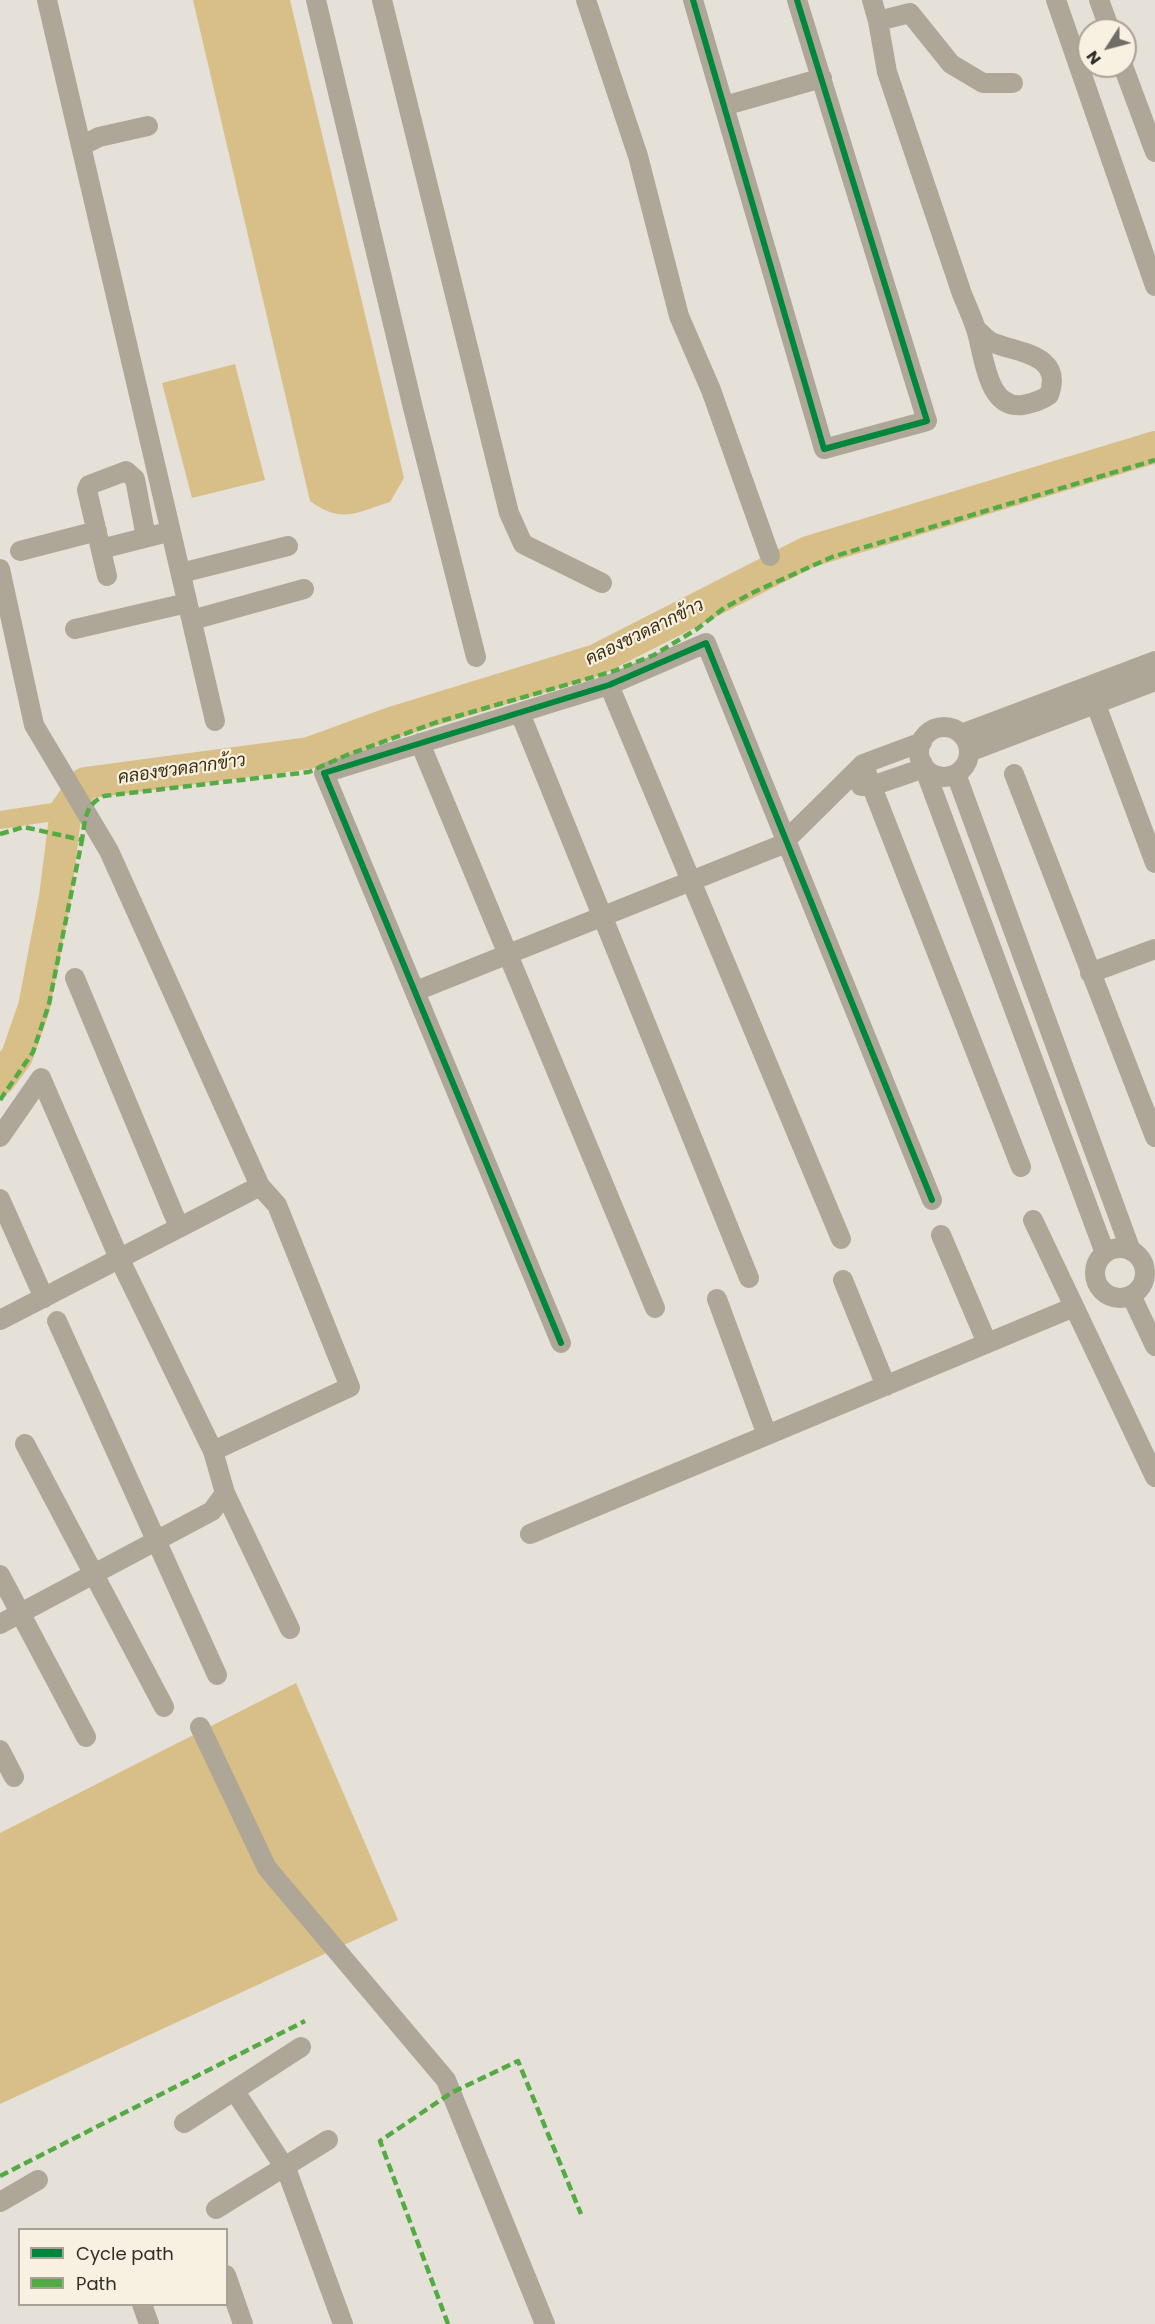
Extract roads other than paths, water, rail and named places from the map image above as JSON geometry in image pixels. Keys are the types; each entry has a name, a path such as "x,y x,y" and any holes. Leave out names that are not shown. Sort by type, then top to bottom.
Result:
{"street":[{"path":"46,0 215,722"},
{"path":"316,0 413,408 476,657"},
{"path":"382,0 509,513 524,544 602,583"},
{"path":"586,0 638,156 679,316 711,390 770,556"},
{"path":"693,0 825,449 927,421 797,0"},
{"path":"872,0 887,72 976,329"},
{"path":"1056,0 1155,286"},
{"path":"1099,0 1106,18"},
{"path":"878,21 910,13 951,64 983,83 1014,83"},
{"path":"724,106 822,78"},
{"path":"1127,78 1155,152"},
{"path":"81,146 99,137 148,126"},
{"path":"107,576 87,489 94,481 129,472 135,478 146,537"},
{"path":"20,551 99,540 146,537 171,532"},
{"path":"181,573 288,546"},
{"path":"0,569 3,603 34,725 109,852 260,1185 277,1205 350,1387 213,1451"},
{"path":"75,629 189,611 304,589"},
{"path":"561,1343 324,773 609,685 706,643 932,1200"},
{"path":"969,752 1093,696 1155,661"},
{"path":"961,734 1093,696 1155,681"},
{"path":"609,685 841,1239"},
{"path":"1093,696 1155,863"},
{"path":"520,712 748,1278"},
{"path":"416,991 691,882 785,841 863,764 921,742 936,729 949,728 961,734 969,752 966,765 956,774 936,775 923,765"},
{"path":"921,742 923,765 1105,1252"},
{"path":"420,743 655,1308"},
{"path":"863,764 1021,1167"},
{"path":"842,785 872,786 923,765"},
{"path":"956,774 1131,1251 1141,1260 1144,1273 1141,1286 1131,1294 1118,1297 1101,1288 1095,1269 1105,1252 1118,1248 1131,1251"},
{"path":"1014,774 1155,1137"},
{"path":"1090,974 1155,949"},
{"path":"75,978 179,1227"},
{"path":"1011,1000 1035,993"},
{"path":"0,1137 42,1078 119,1258 213,1451 225,1493 290,1629"},
{"path":"0,1320 260,1185"},
{"path":"0,1199 44,1298"},
{"path":"1033,1220 1155,1477"},
{"path":"941,1235 987,1343"},
{"path":"843,1280 886,1386"},
{"path":"1131,1294 1155,1346"},
{"path":"717,1299 767,1435"},
{"path":"530,1534 1074,1307"},
{"path":"57,1321 158,1540 217,1675"},
{"path":"25,1444 164,1707"},
{"path":"0,1624 212,1511 225,1493"},
{"path":"0,1575 86,1737"},
{"path":"200,1727 267,1868 446,2080 545,2324"},
{"path":"0,1750 14,1778"},
{"path":"184,2122 301,2047"},
{"path":"234,2090 284,2167 343,2324"},
{"path":"216,2209 328,2140"},
{"path":"0,2202 38,2180"},
{"path":"228,2281 243,2324"},
{"path":"143,2306 149,2324"}],"waterway":[{"name":"คลองชวดลากข้าว","path":"0,1079 17,1056 34,1007 55,897 66,810 85,783 309,753 391,723 596,660 808,552 1155,447"},
{"path":"0,820 66,810"}]}
